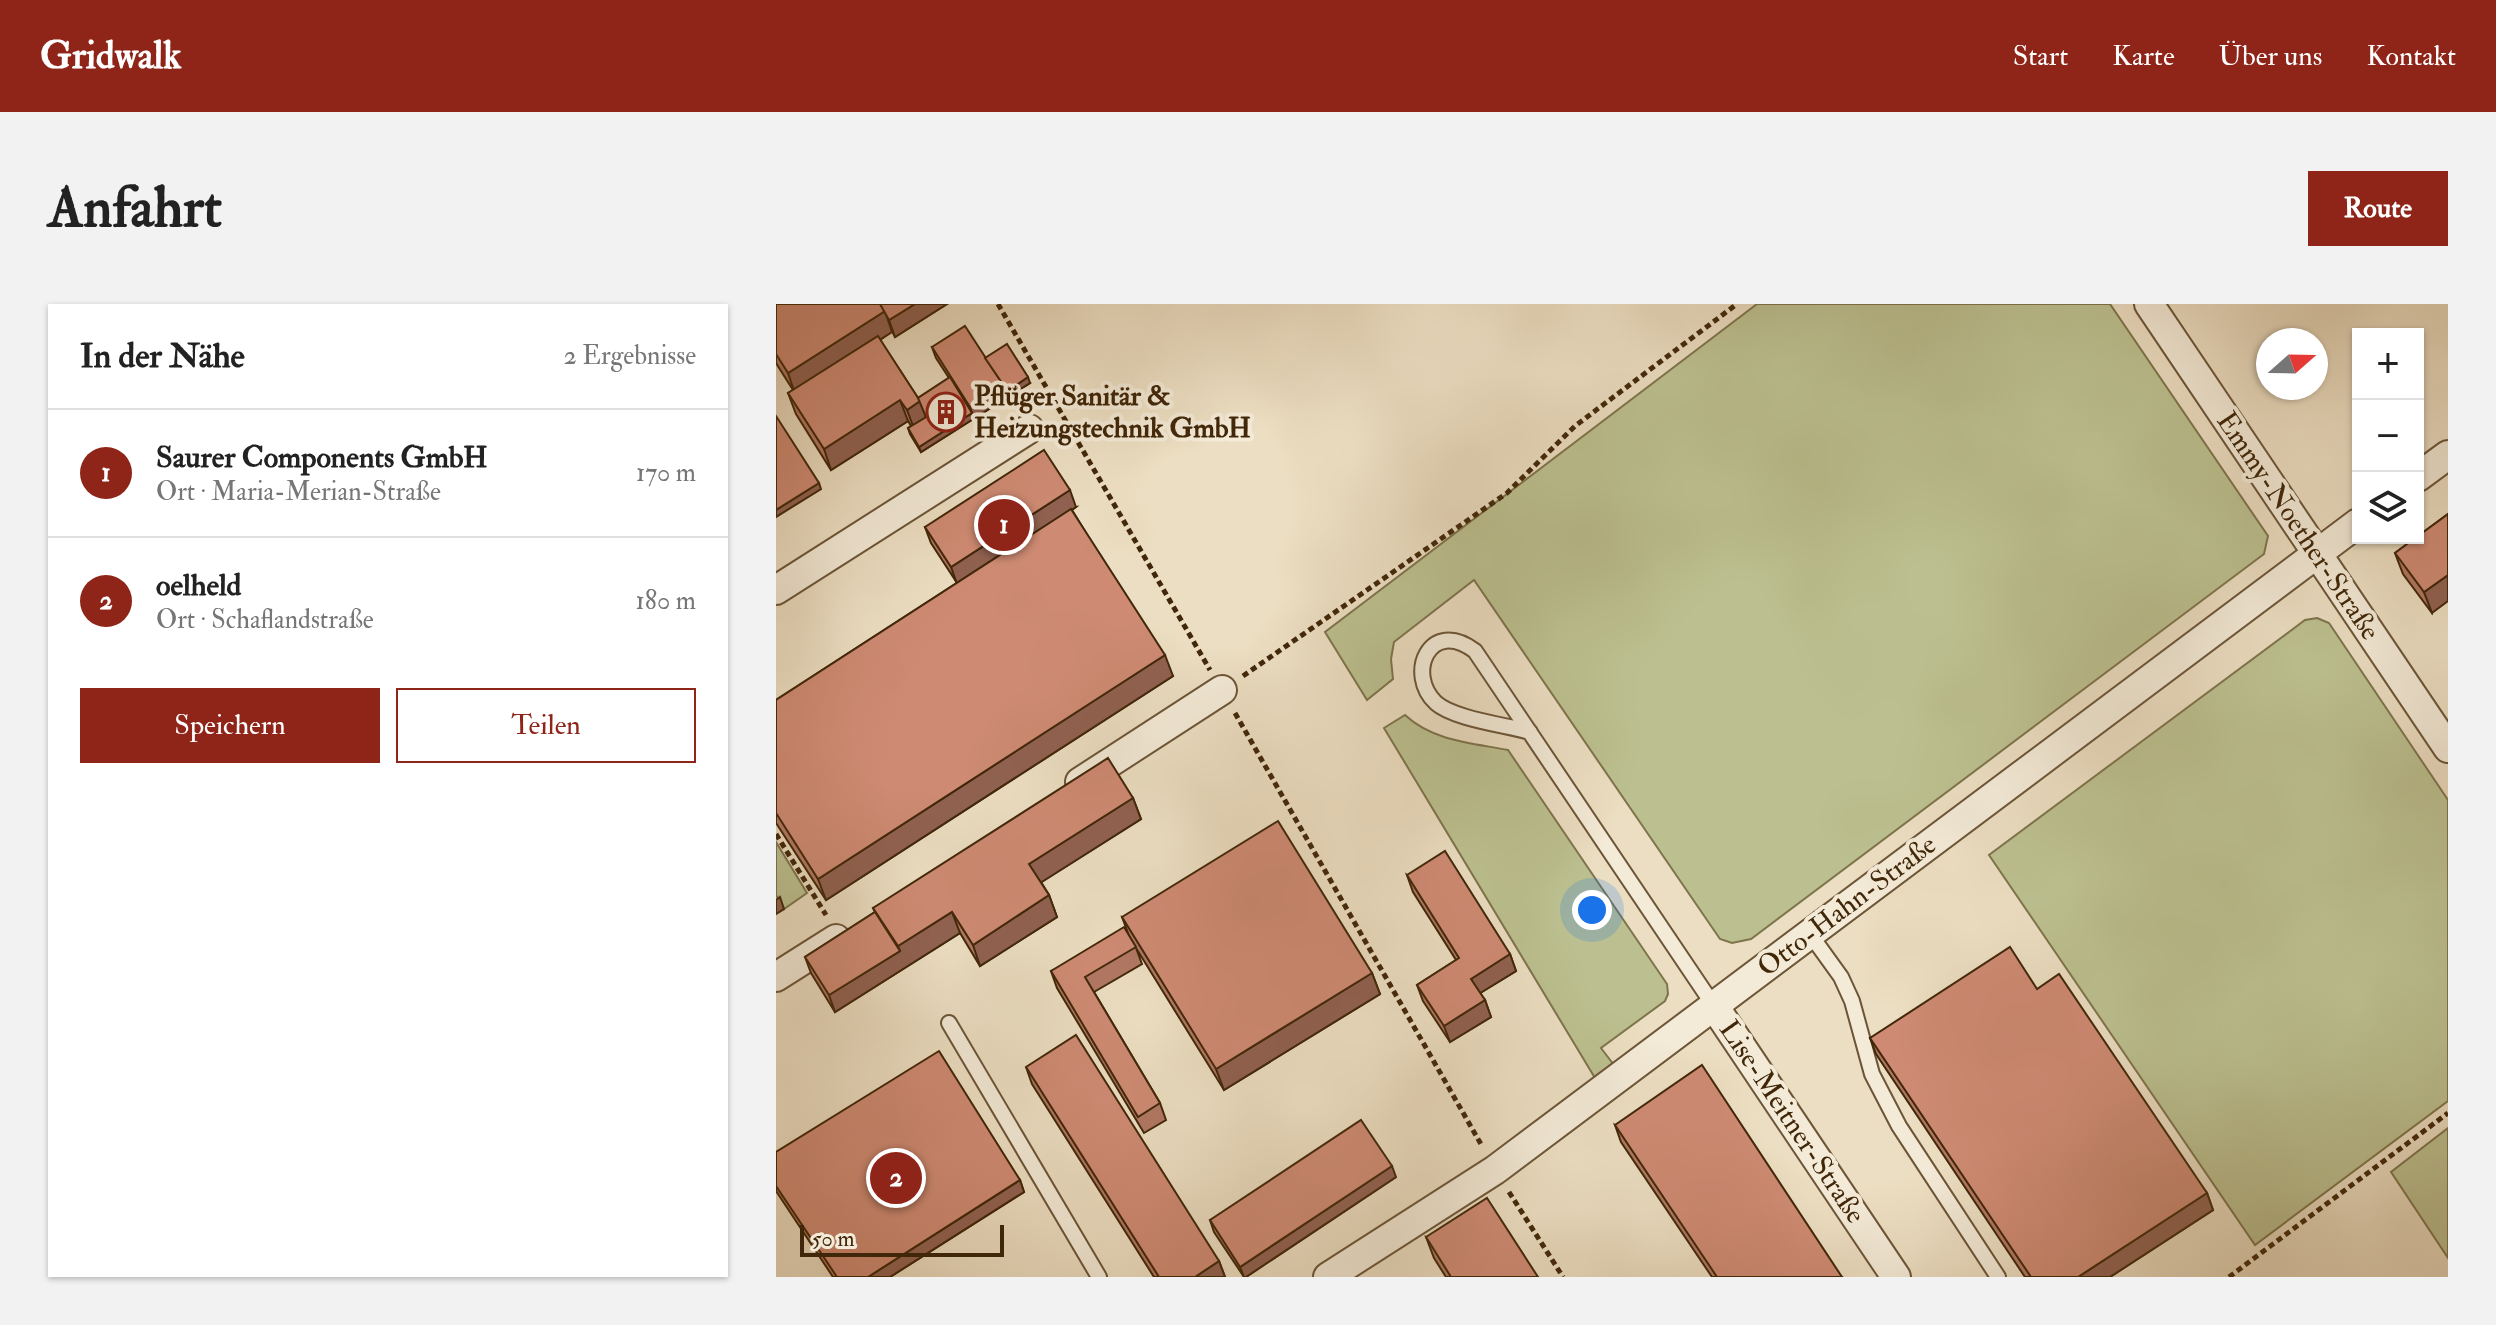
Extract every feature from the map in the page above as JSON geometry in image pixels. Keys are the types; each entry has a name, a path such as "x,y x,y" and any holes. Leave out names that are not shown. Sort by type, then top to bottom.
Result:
{"street":[{"name":"Emmy-Noether-Straße","path":"2149,304 2448,748"},
{"path":"776,590 1029,429"},
{"path":"2424,473 2448,455"},
{"name":"Otto-Hahn-Straße","path":"1328,1277 1495,1170 2352,527"},
{"path":"1064,792 1222,690"},
{"path":"776,977 846,933"},
{"name":"Lise-Meitner-Straße","path":"1714,1006 1896,1277"}],"lane":[{"path":"1530,732 1450,711 1436,703 1427,690 1423,674 1424,660 1430,647 1438,641 1451,639 1463,641 1475,651 1530,732 1714,1006"},
{"path":"1810,934 1841,977 1852,1001 1872,1074 1899,1126 1998,1277"},
{"path":"949,1023 1099,1277"}],"path":[{"path":"998,304 1495,1170 1563,1277"},
{"path":"1222,690 1507,493 1575,426 1737,304"},
{"path":"776,834 846,933"},
{"path":"2229,1277 2448,1113"}],"green space":[{"path":"1757,304 2110,304 2268,536 2264,554 1751,939 1732,943 1720,939 1474,580 1394,642 1391,659 1393,679 1367,700 1325,632"},
{"path":"2317,618 2329,623 2448,800 2448,1101 2255,1245 1989,855 2305,620"},
{"path":"1405,715 1440,736 1508,750 1667,984 1665,1001 1601,1048 1617,1069 1598,1083 1384,728"},
{"path":"776,842 807,893 784,909 776,895"},
{"path":"2448,1128 2448,1258 2391,1172"}],"building":[{"path":"776,304 880,304 885,311 788,373 776,354"},
{"path":"880,304 915,304 889,320"},
{"path":"965,326 1004,386 970,407 932,347"},
{"path":"878,336 920,401 907,410 900,400 824,449 788,393"},
{"path":"1007,344 1028,377 1006,392 985,358"},
{"name":"Pflüger Sanitär & Heizungstechnik GmbH","path":"950,377 972,413 919,447 908,428 926,417 918,398"},
{"path":"776,416 819,483 776,510"},
{"path":"1044,450 1070,490 951,567 925,527"},
{"path":"1071,509 1165,655 818,879 776,813 776,700"},
{"path":"2448,514 2448,575 2424,592 2395,553 2407,544 2424,544 2424,532"},
{"path":"1108,758 1133,798 1029,864 1049,895 973,945 952,912 898,946 873,908"},
{"path":"1278,821 1372,973 1216,1069 1122,917"},
{"path":"1445,851 1510,954 1471,979 1485,1000 1444,1026 1417,985 1459,958 1407,875"},
{"path":"875,912 900,951 829,995 805,957"},
{"path":"1124,927 1136,947 1085,977 1160,1103 1138,1117 1051,971"},
{"path":"2010,947 2037,989 2059,974 2207,1193 2078,1277 2031,1277 1870,1038"},
{"path":"1076,1035 1219,1261 1195,1277 1159,1277 1026,1067"},
{"path":"939,1051 1020,1180 868,1277 837,1277 776,1186 776,1152"},
{"path":"1702,1065 1842,1277 1717,1277 1615,1125"},
{"path":"1361,1120 1392,1166 1240,1267 1210,1220"},
{"path":"1487,1198 1538,1277 1451,1277 1426,1237"}],"place":[{"name":"Pflüger Sanitär & Heizungstechnik GmbH","path":"946,412"},
{"name":"Saurer Components GmbH","path":"1004,525"},
{"name":"oelheld","path":"896,1178"}]}
